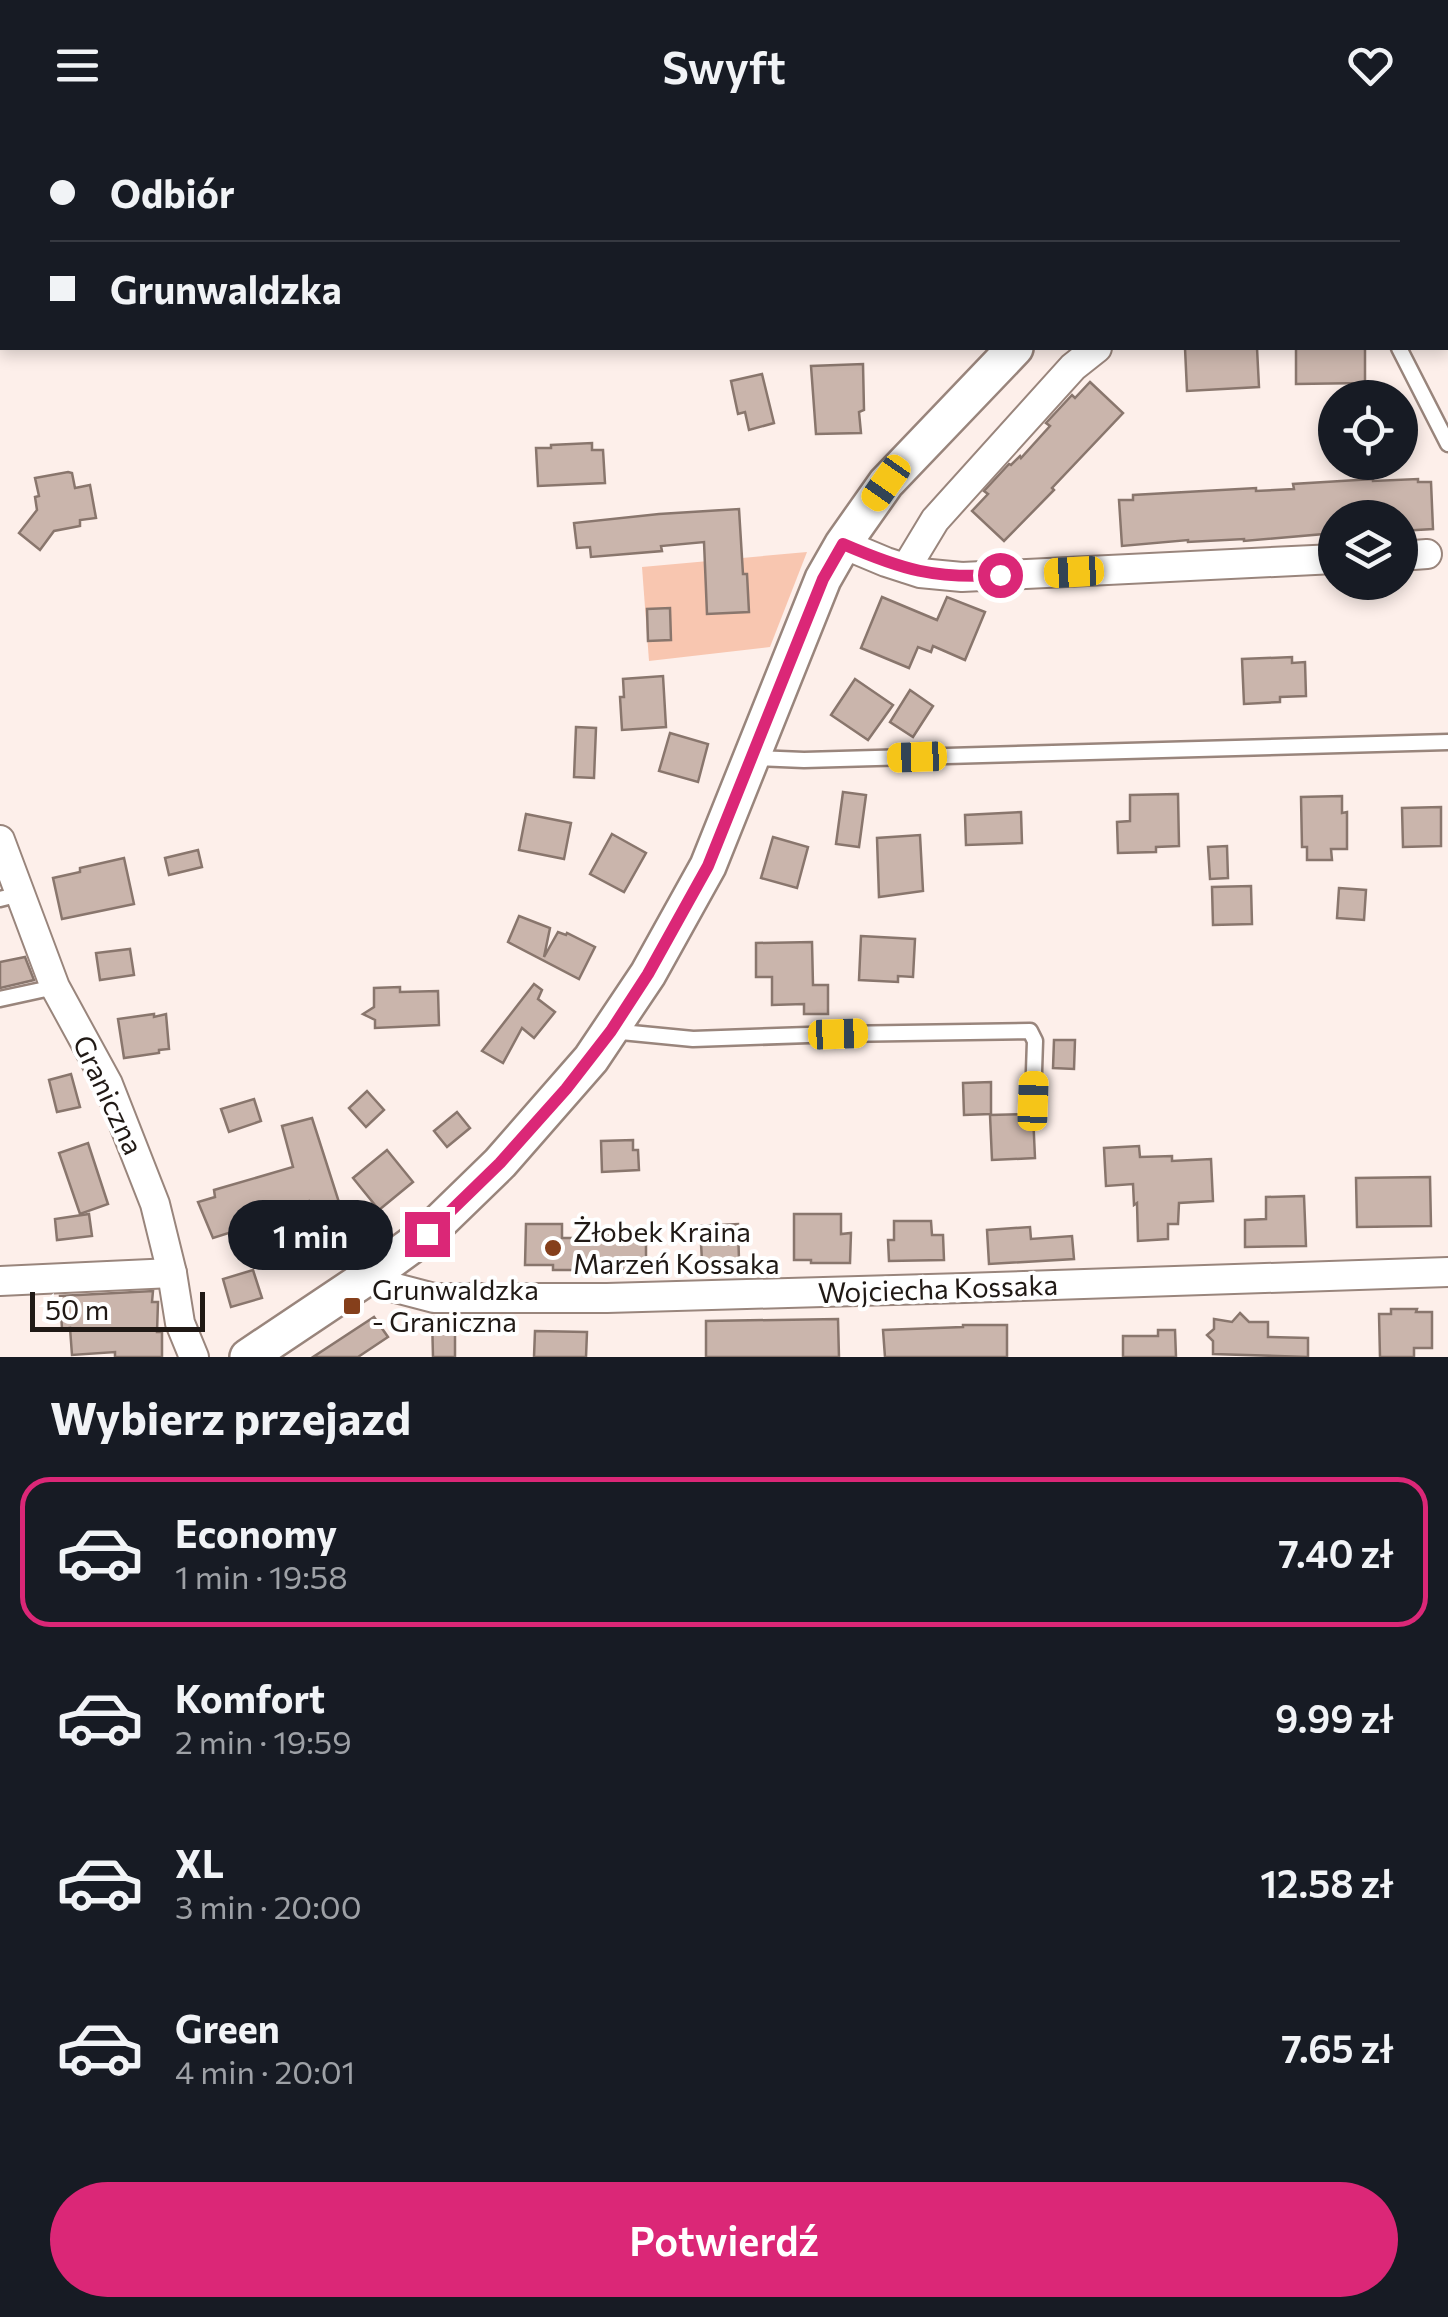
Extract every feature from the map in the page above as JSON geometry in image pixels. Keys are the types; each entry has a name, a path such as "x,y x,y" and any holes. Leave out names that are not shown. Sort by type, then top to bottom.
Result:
{"street":[{"path":"248,1357 427,1234 500,1163 611,1031 648,974 708,866 823,579 843,544 886,483 1013,350"},
{"path":"906,568 935,520 1073,367 1094,350"},
{"path":"843,544 920,572 962,577 1318,560"},
{"name":"Graniczna","path":"0,840 10,896 108,1084 156,1204 180,1323 194,1357"},
{"path":"0,1281 172,1272"},
{"name":"Wojciecha Kossaka","path":"375,1272 392,1287 434,1298 607,1298 1448,1272"}],"lane":[{"path":"1400,350 1448,444"},
{"path":"752,758 804,760 1448,742"},
{"path":"0,998 56,987"},
{"path":"611,1031 692,1040 1030,1031 1035,1041 1033,1101"}],"shaded area":[{"path":"807,552 770,647 649,661 642,567"}],"building":[{"path":"1185,350 1257,350 1259,387 1187,391"},
{"path":"1296,350 1365,350 1365,380 1318,380 1318,384 1296,384"},
{"path":"863,364 861,433 816,434 811,366"},
{"path":"762,374 774,423 749,430 745,412 738,414 731,381"},
{"path":"1090,382 1123,413 1004,541 972,511 988,494 984,491 1050,426 1046,423"},
{"path":"592,443 592,450 603,450 605,483 538,486 536,448"},
{"path":"72,473 75,488 90,485 96,518 54,531 40,550 19,533 37,510 35,478"},
{"path":"1357,480 1431,482 1433,529 1418,530 1418,500 1318,500 1318,534 1122,546 1119,500 1133,500 1133,495 1294,489 1293,484"},
{"path":"739,509 749,612 707,614 704,542 661,546 662,551 591,557 590,547 577,548 574,523"},
{"path":"882,597 937,620 947,597 985,612 965,660 933,646 931,652 918,647 909,668 861,648"},
{"path":"670,608 671,640 648,641 647,609"},
{"path":"1292,657 1292,663 1305,662 1306,696 1244,704 1242,659"},
{"path":"663,676 666,727 622,730 623,679"},
{"path":"855,679 893,705 868,740 831,715"},
{"path":"910,690 933,706 913,737 890,722"},
{"path":"576,727 596,728 594,778 574,777"},
{"path":"670,733 708,744 698,782 659,771"},
{"path":"843,792 866,795 859,847 836,844"},
{"path":"1178,794 1179,846 1156,847 1156,852 1118,853 1117,822 1130,821 1130,795"},
{"path":"1342,796 1342,813 1347,812 1347,849 1331,849 1332,860 1307,860 1307,847 1302,847 1301,797"},
{"path":"1441,807 1441,846 1403,847 1402,808"},
{"path":"1021,812 1022,843 966,845 965,815"},
{"path":"526,814 571,823 564,859 519,850"},
{"path":"612,834 646,853 624,892 590,874"},
{"path":"920,835 923,891 879,897 877,838"},
{"path":"773,837 808,847 797,888 761,878"},
{"path":"1227,846 1228,878 1210,879 1208,847"},
{"path":"198,850 202,867 169,875 165,858"},
{"path":"124,858 134,904 62,919 53,878"},
{"path":"1251,886 1252,924 1213,925 1212,887"},
{"path":"1339,888 1366,890 1364,920 1337,918"},
{"path":"519,916 550,928 544,957 558,932 595,947 579,979 508,942"},
{"path":"861,936 915,939 913,977 898,976 898,982 859,980"},
{"path":"812,942 813,985 828,985 828,1014 804,1014 804,1004 772,1005 772,977 756,977 756,943"},
{"path":"130,949 134,975 100,980 96,953"},
{"path":"25,957 34,980 0,988 0,962"},
{"path":"534,984 542,990 538,999 555,1012 534,1038 522,1028 503,1063 482,1051"},
{"path":"400,987 400,992 438,991 439,1025 375,1028 375,1020 363,1014 374,1007 374,988"},
{"path":"166,1014 169,1049 124,1058 118,1019"},
{"path":"1054,1040 1075,1040 1074,1069 1053,1068"},
{"path":"71,1074 80,1107 57,1112 49,1080"},
{"path":"991,1082 991,1114 964,1115 963,1083"},
{"path":"367,1091 384,1110 366,1127 349,1108"},
{"path":"254,1099 261,1121 229,1132 221,1109"},
{"path":"457,1112 470,1128 447,1147 434,1131"},
{"path":"1033,1114 1035,1158 992,1160 990,1115"},
{"path":"312,1118 345,1221 318,1230 309,1201 252,1218 254,1225 213,1238 198,1202 215,1197 214,1190 293,1167 282,1126"},
{"path":"633,1140 639,1170 602,1172 601,1141"},
{"path":"88,1143 108,1204 80,1214 59,1153"},
{"path":"1139,1146 1140,1157 1172,1156 1172,1161 1211,1159 1213,1201 1179,1203 1178,1224 1168,1224 1168,1239 1138,1241 1133,1184 1106,1186 1104,1148"},
{"path":"387,1150 413,1182 379,1210 353,1178"},
{"path":"1430,1177 1431,1226 1357,1227 1356,1178"},
{"path":"1304,1196 1306,1246 1245,1247 1245,1220 1266,1219 1266,1197"},
{"path":"89,1214 92,1236 57,1240 55,1219"},
{"path":"794,1214 841,1214 841,1234 851,1233 850,1263 794,1260"},
{"path":"894,1221 931,1221 932,1235 943,1235 944,1260 889,1261 888,1240 894,1240"},
{"path":"526,1224 562,1224 562,1238 607,1238 607,1229 646,1229 646,1270 620,1270 620,1262 580,1263 580,1270 525,1265"},
{"path":"738,1224 739,1261 702,1261 700,1226"},
{"path":"1030,1227 1031,1239 1072,1236 1074,1259 989,1264 987,1230"},
{"path":"253,1270 262,1298 231,1307 223,1279"},
{"path":"153,1291 152,1302 158,1302 157,1332 162,1332 162,1357 115,1357 115,1352 72,1355 70,1328 62,1329 60,1296"},
{"path":"1391,1309 1432,1312 1432,1348 1414,1348 1414,1357 1380,1357 1379,1314 1391,1314"},
{"path":"1240,1313 1249,1322 1268,1322 1268,1337 1308,1338 1308,1357 1213,1354 1213,1341 1207,1335 1214,1329 1214,1319 1232,1322"},
{"path":"374,1317 388,1337 358,1357 313,1357"},
{"path":"432,1317 455,1317 455,1357 433,1357"},
{"path":"838,1319 839,1357 706,1357 706,1321"},
{"path":"1007,1325 1007,1357 885,1357 883,1330"},
{"path":"1158,1330 1175,1330 1176,1357 1123,1357 1123,1336 1158,1336"},
{"path":"535,1331 587,1332 586,1357 534,1357"}],"place":[{"name":"Żłobek Kraina Marzeń Kossaka","path":"553,1248"},
{"name":"Grunwaldzka - Graniczna","path":"352,1306"}],"route":[{"path":"427,1234 500,1163 566,1089 648,974 708,866 823,579 843,544 920,572 962,577 1000,575"}]}
